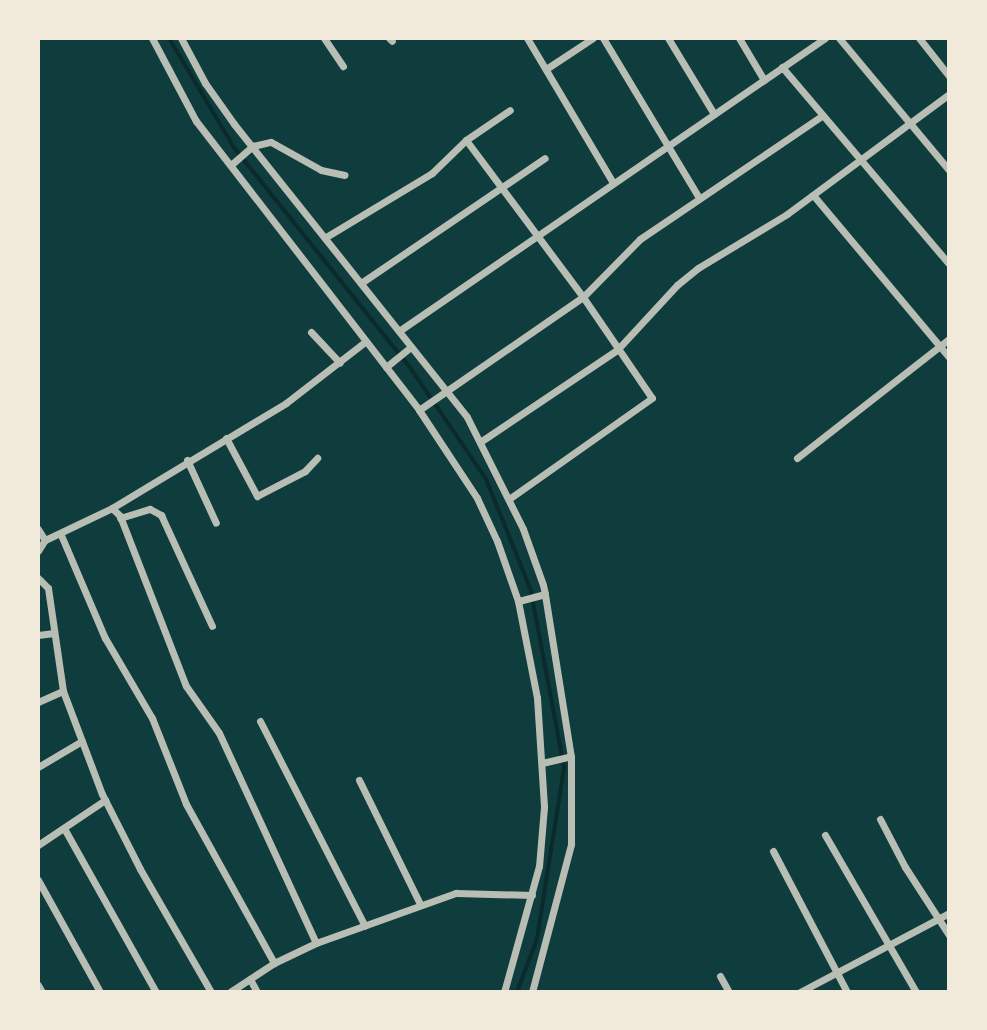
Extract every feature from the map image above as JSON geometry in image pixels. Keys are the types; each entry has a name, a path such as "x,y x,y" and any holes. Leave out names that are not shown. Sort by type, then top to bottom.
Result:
{"street":[{"path":"152,38 196,121 366,343 422,408 477,498 519,600 537,698 544,762 544,807 532,895 504,992"},
{"path":"181,38 218,103 326,237 443,391 467,417 523,529 543,595 571,757 571,844 532,992"},
{"path":"324,38 343,66"},
{"path":"527,38 613,183"},
{"path":"546,69 593,38"},
{"path":"603,38 699,198"},
{"path":"668,38 714,114"},
{"path":"739,38 764,80"},
{"path":"399,331 825,38"},
{"path":"839,38 949,170"},
{"path":"919,38 949,76"},
{"path":"782,67 949,264"},
{"path":"480,442 617,350 677,285 813,195 949,94"},
{"path":"326,237 432,173 466,140 510,110"},
{"path":"422,408 583,297 640,239 822,116"},
{"path":"466,140 583,297 652,398 509,499"},
{"path":"232,164 252,147 271,142 321,170 344,175"},
{"path":"361,283 545,158"},
{"path":"813,195 949,357"},
{"path":"311,332 340,363"},
{"path":"797,458 949,339"},
{"path":"38,551 45,540 116,513 228,442 366,343"},
{"path":"387,366 410,348"},
{"path":"228,442 257,496 305,471 317,458"},
{"path":"189,464 216,523"},
{"path":"116,513 150,509 161,515 212,626"},
{"path":"116,513 186,686 219,733 316,943"},
{"path":"38,529 45,540"},
{"path":"62,536 105,638 152,718 186,804 274,963"},
{"path":"38,578 46,585 63,691 105,800 140,869 211,992"},
{"path":"519,600 543,595"},
{"path":"38,635 54,633"},
{"path":"38,702 63,691"},
{"path":"260,721 365,926"},
{"path":"38,767 82,741"},
{"path":"544,762 568,757"},
{"path":"359,780 420,904"},
{"path":"38,845 65,830 105,800"},
{"path":"880,819 905,867 949,935"},
{"path":"65,830 156,992"},
{"path":"825,835 916,992"},
{"path":"773,851 847,992"},
{"path":"38,880 100,992"},
{"path":"230,992 274,963 316,943 420,904 456,893 532,895"},
{"path":"800,992 949,913"},
{"path":"720,976 729,992"},
{"path":"250,979 257,992"},
{"path":"38,985 42,992"}],"waterway":[{"path":"169,38 235,149 409,366 486,479 531,591 564,768 537,939 517,992"}]}
